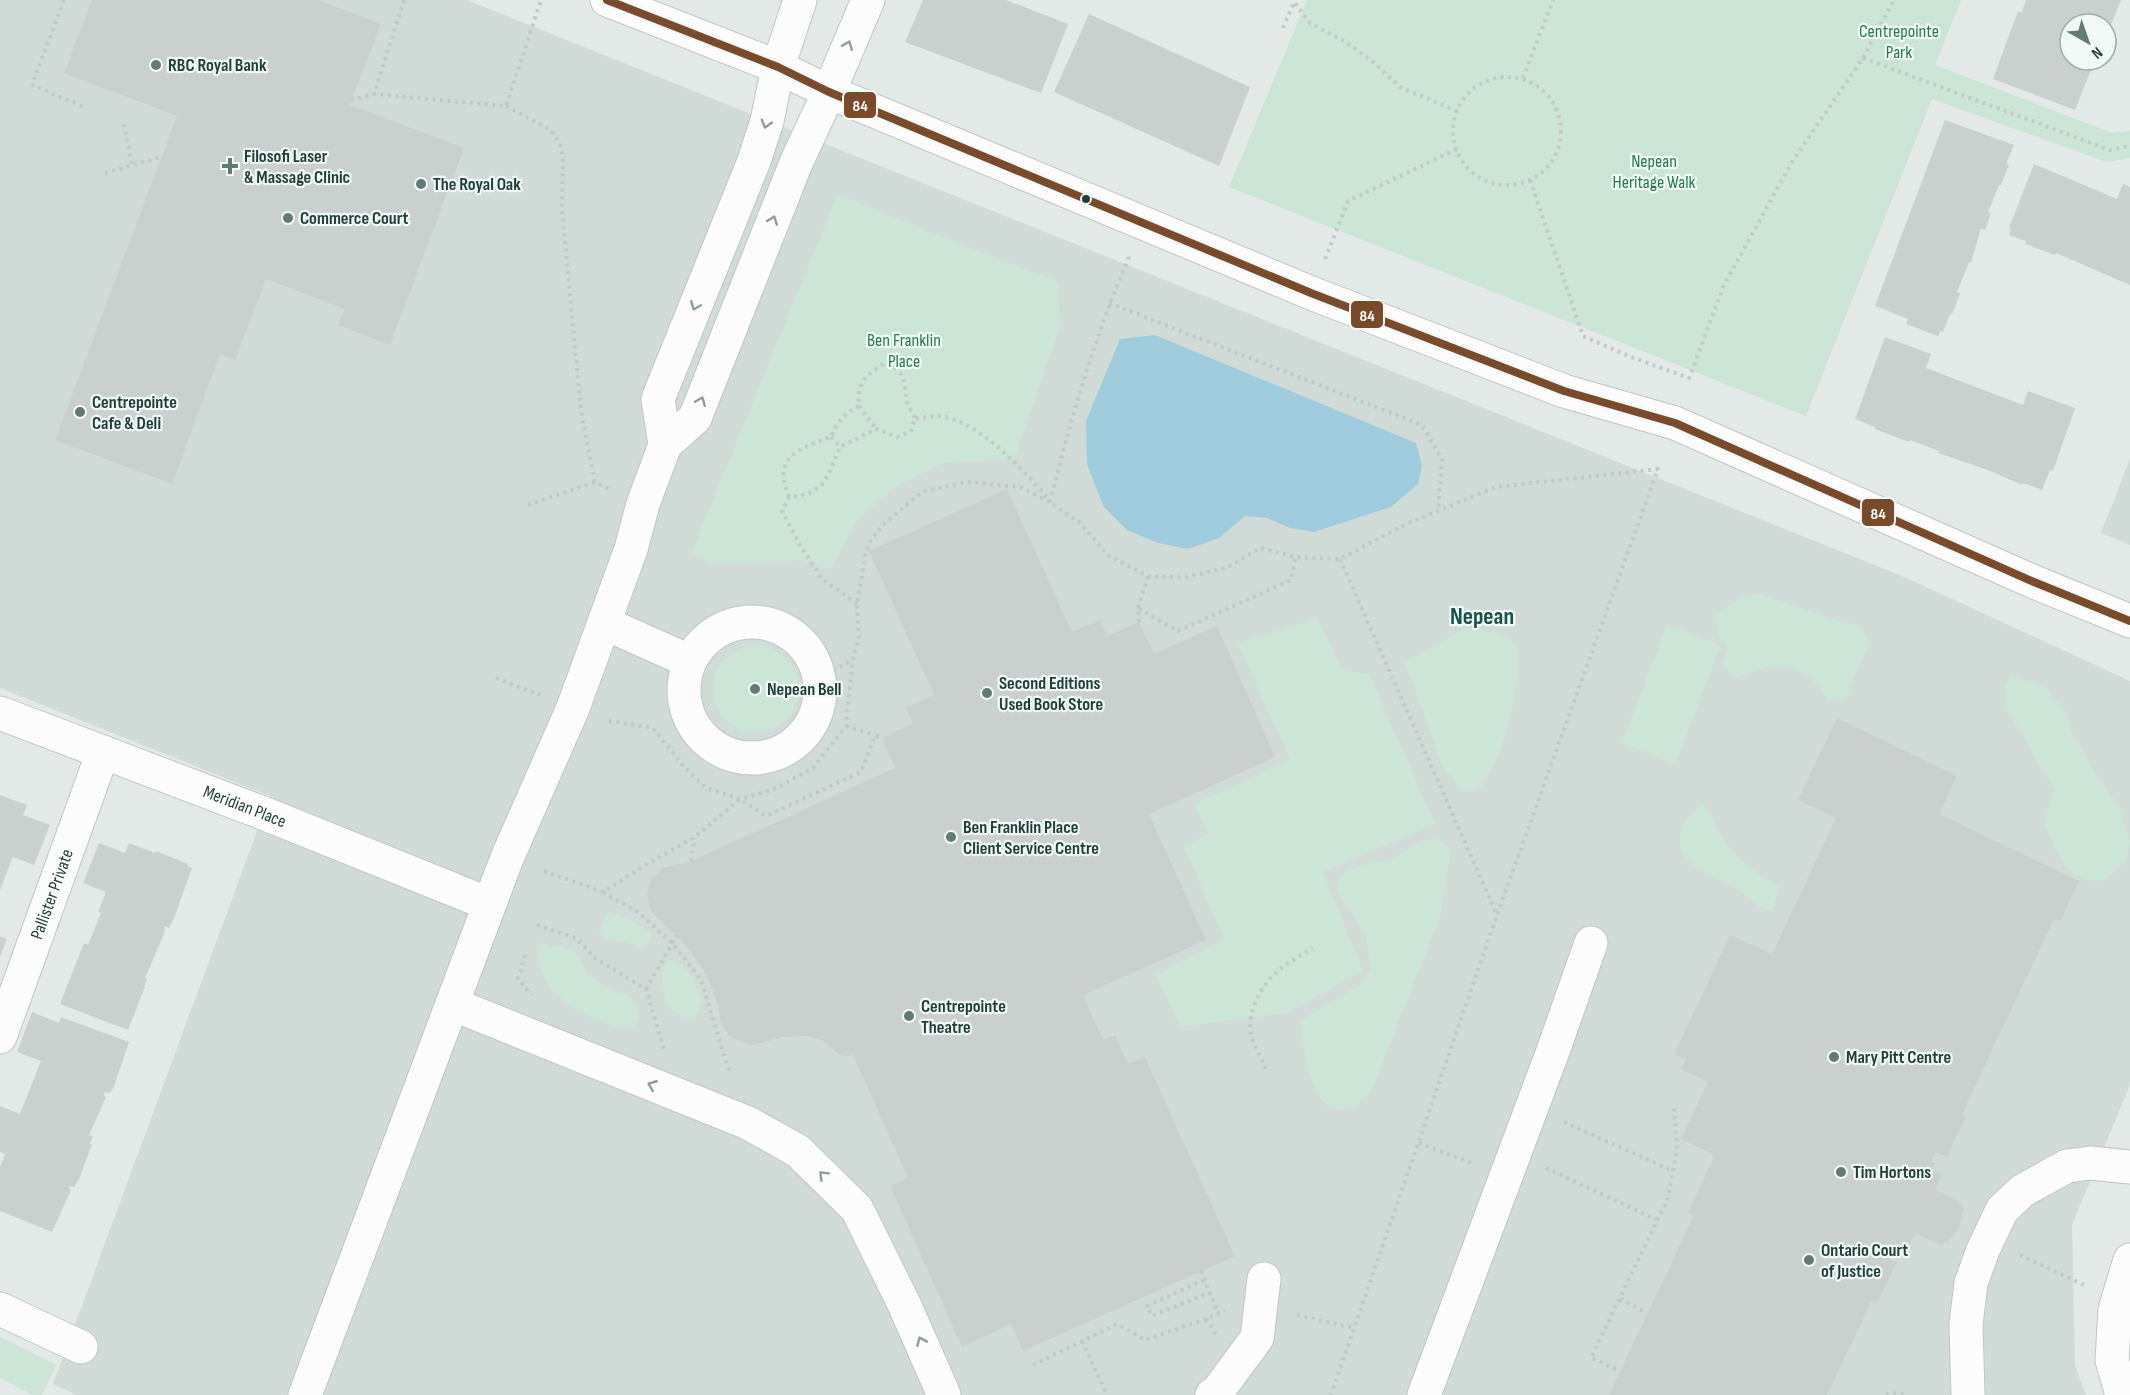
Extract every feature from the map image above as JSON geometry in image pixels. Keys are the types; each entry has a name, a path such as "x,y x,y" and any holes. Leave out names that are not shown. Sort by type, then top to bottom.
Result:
{"street":[{"path":"608,0 778,67 829,92 1311,293 1564,391 1675,423 2034,582 2130,621"},
{"path":"665,445 658,399 754,161 767,121 778,67 800,0"},
{"path":"305,1395 489,904 573,708 631,549 643,504 665,445 695,418 796,163 868,0"},
{"path":"761,621 782,627 800,640 813,657 820,678 820,700 813,721 801,738 781,752 758,759 734,756 712,747 696,730 685,708 683,684 689,661 701,643 719,629 740,622 761,621"},
{"path":"604,623 689,661"},
{"name":"Meridian Place","path":"0,713 244,806 489,904"},
{"name":"Pallister Private","path":"0,1037 103,752"},
{"path":"1424,1395 1591,943"},
{"path":"452,1004 748,1124 798,1151 857,1209 904,1304 944,1395"},
{"path":"1968,1395 1966,1324 1971,1283 1983,1250 2002,1210 2022,1191 2067,1166 2090,1163 2130,1167"},
{"path":"2122,1395 2112,1360 2115,1309 2130,1260"},
{"path":"1212,1395 1217,1392 1257,1338 1262,1293"},
{"path":"0,1309 81,1347"}],"path":[{"path":"64,0 32,85 84,107"},
{"path":"374,94 404,0"},
{"path":"506,106 541,0"},
{"path":"1523,78 1553,0"},
{"path":"1530,180 1583,336 1631,357 1689,378 1724,285 1792,162 1863,58 1894,0"},
{"path":"1283,28 1294,2 1310,23 1346,42 1373,62 1400,87 1457,111"},
{"path":"1863,58 2110,150 2130,146"},
{"path":"1501,76 1523,78 1543,88 1557,106 1562,128 1559,150 1546,169 1530,180 1512,185 1492,184 1474,175 1461,161 1453,140 1454,118 1463,98 1480,83 1501,76"},
{"path":"351,100 374,94 506,106 551,130 560,145 563,158 562,209 581,412 595,482"},
{"path":"124,124 132,165"},
{"path":"1311,293 1348,201 1457,149"},
{"path":"105,173 162,157"},
{"path":"1050,502 1067,436 1109,303 1144,225"},
{"path":"1109,303 1422,425 1442,459 1438,511"},
{"path":"885,363 898,368 906,382 907,403 915,418 911,431 897,437 876,429 859,405 858,392 867,375 885,363"},
{"path":"789,497 782,482 784,465 795,452 831,437 835,426 847,412 859,405"},
{"path":"915,418 939,416 962,423 1023,468 1050,502"},
{"path":"789,497 815,492 827,478 840,447 876,429"},
{"path":"831,437 840,447"},
{"path":"603,892 695,837 740,799 772,790 813,768 846,726 853,659 859,639 857,604 866,551 885,523 922,492 966,482 1020,486 1080,522 1109,556 1148,576 1187,577 1228,567 1260,548 1296,557 1340,559 1406,524 1496,487 1658,469 1497,915 1331,1395"},
{"path":"528,505 595,482 620,495"},
{"path":"789,497 782,511 800,545 822,579 857,604"},
{"path":"1138,608 1178,630 1291,580 1296,557"},
{"path":"1340,559 1497,915"},
{"path":"1139,622 1138,608 1148,576"},
{"path":"820,678 853,659"},
{"path":"496,678 542,696"},
{"path":"609,721 653,728 685,768 706,788 740,799 766,816 861,772 875,735"},
{"path":"846,726 882,738"},
{"path":"691,861 695,837"},
{"path":"543,871 603,892 639,913 673,944 701,980 730,1074"},
{"path":"537,925 576,938 595,958 646,989 664,1049"},
{"path":"646,989 677,935"},
{"path":"1266,1069 1251,1034 1250,1023 1256,1000 1268,978 1284,964 1312,948"},
{"path":"1616,1369 1592,1358 1668,1198 1677,1149 1674,1107"},
{"path":"1559,1120 1672,1171"},
{"path":"1419,1143 1479,1166"},
{"path":"1514,1152 1657,1220"},
{"path":"1201,1271 1218,1313"},
{"path":"1204,1280 1148,1306 1152,1316 1209,1293"},
{"path":"1033,1365 1117,1324 1145,1340 1218,1313 1262,1293 1354,1328"},
{"path":"1620,1299 1646,1312"},
{"path":"1082,1341 1107,1395"},
{"path":"1886,1395 1892,1393 1907,1395"}],"shaded area":[{"path":"0,0 467,0 1902,576 2130,681 2130,1085 2072,1225 2075,1365 2086,1395 77,1395 53,1384 270,796 0,688"},
{"path":"2130,459 2130,545 2101,533"}],"green space":[{"name":"Nepean Heritage Walk","path":"1307,0 1961,0 1935,65 2112,133 2130,131 2130,158 2107,162 1932,99 1806,416 1229,187"},
{"name":"Ben Franklin Place","path":"838,194 1059,282 1060,327 1014,459 942,463 900,484 859,518 831,569 802,560 717,564 691,554"},
{"path":"1761,594 1828,618 1863,627 1869,644 1846,697 1828,701 1818,685 1797,669 1769,667 1737,677 1722,666 1728,649 1718,634 1715,615 1744,596"},
{"path":"1317,618 1342,670 1369,674 1435,824 1323,872 1363,971 1287,1013 1180,1027 1156,975 1224,939 1184,847 1208,834 1195,804 1290,760 1238,644"},
{"path":"1667,625 1721,645 1675,764 1622,743"},
{"path":"1466,628 1501,634 1516,645 1517,672 1511,715 1498,755 1480,788 1463,793 1442,764 1405,662"},
{"path":"756,646 773,649 787,658 796,672 799,689 796,706 787,720 773,729 756,732 739,729 725,720 716,706 713,689 716,672 725,658 739,649"},
{"path":"2010,675 2043,685 2067,713 2071,731 2089,763 2119,807 2130,842 2126,860 2105,880 2088,880 2071,870 2059,856 2051,840 2044,824 2054,789 2007,709 2004,692"},
{"path":"1702,803 1720,835 1733,852 1779,887 1772,911 1756,904 1733,886 1704,873 1683,853 1680,845 1682,828"},
{"path":"1436,838 1451,848 1440,917 1370,1094 1355,1106 1340,1109 1328,1105 1312,1082 1300,1021 1361,984 1370,970 1366,935 1337,891 1341,874 1372,861 1390,860 1419,842"},
{"path":"608,911 651,933 649,942 640,948 628,943 604,939 599,932"},
{"path":"541,943 563,947 580,956 588,975 608,988 630,996 636,1004 638,1020 631,1029 598,1020 566,1002 553,991 544,977 539,961"},
{"path":"669,960 687,970 697,987 702,1001 694,1019 675,1013 666,1002 662,968"},
{"path":"0,1337 56,1365 42,1395 33,1395 0,1378"}],"water":[{"path":"1155,335 1416,443 1422,466 1418,484 1391,507 1314,532 1290,528 1267,518 1245,516 1219,538 1188,549 1158,543 1127,530 1103,506 1087,464 1086,421 1120,339"}],"building":[{"name":"Commerce Court","path":"92,0 318,0 381,24 350,105 464,148 390,345 338,325 345,309 266,279 235,360 220,354 172,484 55,440 177,116 64,73"},
{"path":"923,0 1006,0 1068,24 1041,93 905,42"},
{"path":"2026,0 2121,0 2116,12 2058,12 2058,72 2090,72 2075,110 1993,79 2018,11 2022,12"},
{"path":"1089,14 1250,87 1219,166 1054,92"},
{"path":"1945,120 2014,145 2006,164 2009,165 1988,212 1991,213 1985,230 1981,228 1971,263 1969,262 1957,292 1960,294 1943,332 1941,331 1938,336 1906,324 1908,319 1875,306"},
{"path":"2034,164 2117,199 2123,184 2130,187 2130,285 2056,253 2055,255 2025,244 2026,241 2009,235 2011,229 2009,228"},
{"path":"1885,337 1931,354 1926,368 2023,405 2028,391 2075,408 2053,471 2050,470 2042,490 2023,483 2022,485 1988,470 1938,453 1939,451 1875,429 1855,419"},
{"name":"Ben Franklin Place Client Service Centre","path":"1007,489 1072,632 1100,620 1107,636 1139,622 1154,654 1217,626 1275,757 1149,814 1206,940 1083,995 1103,1040 1115,1035 1128,1064 1145,1057 1235,1256 1023,1351 1011,1324 962,1347 890,1186 908,1178 853,1055 839,1054 822,1040 808,1036 784,1037 752,1045 734,1039 721,1023 713,989 701,966 682,941 650,910 647,893 651,879 663,868 691,861 895,768 882,738 913,723 906,707 934,695 869,551"},
{"name":"Mary Pitt Centre","path":"1837,718 1957,776 1939,814 2079,881 2060,921 2054,919 1962,1114 1966,1116 1947,1157 1936,1152 1931,1162 1935,1164 1932,1170 1942,1175 1935,1190 1962,1203 1960,1206 1964,1207 1959,1229 1942,1246 1915,1233 1907,1250 1898,1245 1895,1250 1890,1247 1886,1257 1897,1262 1877,1303 1872,1300 1827,1395 1609,1395 1694,1215 1688,1213 1715,1155 1681,1139 1708,1082 1681,1069 1686,1059 1674,1054 1730,935 1772,954 1836,818 1798,800"},
{"path":"0,795 27,805 23,815 50,825 34,865 13,857 0,890"},
{"path":"99,843 125,853 129,843 155,853 156,851 188,864 187,866 192,868 174,918 169,928 165,926 128,1030 60,1004 84,943 88,945 101,913 98,912 106,892 83,883"},
{"path":"0,936 7,939 0,957"},
{"path":"32,1012 59,1023 61,1017 129,1042 114,1086 110,1093 105,1092 106,1097 89,1135 93,1136 90,1144 92,1144 79,1179 74,1187 70,1186 71,1190 52,1232 0,1211 0,1167 5,1154 0,1152 0,1106 20,1114 41,1061 17,1052"}],"transit line":[{"name":"84","path":"607,0 778,67 829,92 1311,293 1564,391 1675,423 2034,582 2130,621"}],"place":[{"name":"RBC Royal Bank","path":"156,65"},
{"name":"Filosofi Laser & Massage Clinic","path":"230,166"},
{"name":"The Royal Oak","path":"421,184"},
{"name":"Commerce Court","path":"288,218"},
{"name":"Centrepointe Cafe & Deli","path":"80,412"},
{"name":"Nepean Bell","path":"755,689"},
{"name":"Second Editions Used Book Store","path":"987,693"},
{"name":"Ben Franklin Place Client Service Centre","path":"951,837"},
{"name":"Centrepointe Theatre","path":"909,1016"},
{"name":"Mary Pitt Centre","path":"1834,1057"},
{"name":"Tim Hortons","path":"1841,1172"},
{"name":"Ontario Court of Justice","path":"1809,1260"}],"district":[{"name":"Nepean","path":"1482,616"}],"park label":[{"name":"Centrepointe Park","path":"1899,42"}]}
